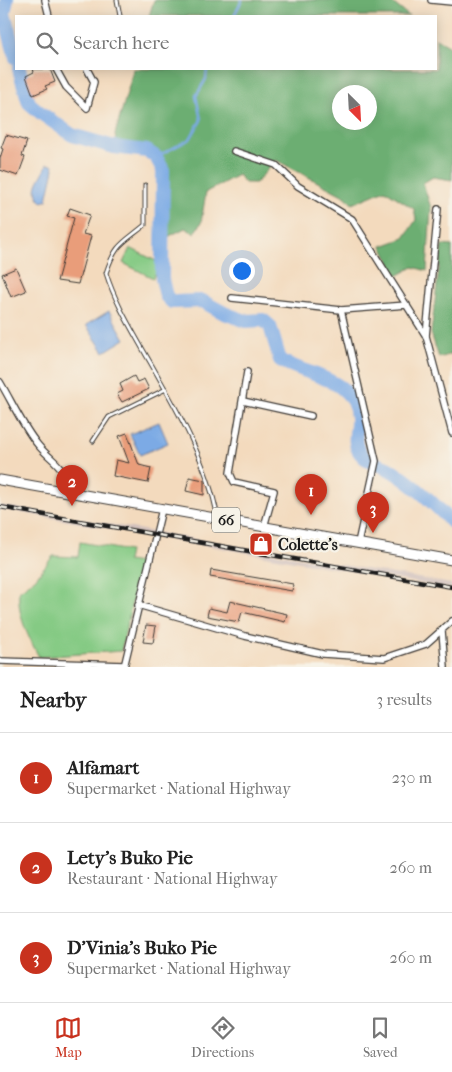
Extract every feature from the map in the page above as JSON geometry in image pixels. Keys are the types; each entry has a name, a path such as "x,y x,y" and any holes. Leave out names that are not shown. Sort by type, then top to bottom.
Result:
{"main road":[{"name":"66","path":"0,480 452,560"}],"street":[{"path":"45,0 49,15"},
{"path":"432,0 452,2"},
{"path":"57,70 66,87 87,108 94,82 88,70"},
{"path":"234,151 276,165 298,186 352,219 426,336 452,433"},
{"path":"426,336 438,209"},
{"path":"232,298 341,310 407,305"},
{"path":"341,310 376,464 368,489 358,543"},
{"path":"248,372 230,473 234,482 274,491 264,527"},
{"path":"0,382 38,446 58,463 67,478 68,492"},
{"path":"243,401 311,416"},
{"path":"0,661 124,666 162,509"},
{"path":"138,606 245,636 323,654 384,658 426,644 452,621"},
{"path":"442,631 445,667"}],"lane":[{"path":"117,0 120,15"},
{"path":"145,184 145,225 125,240 113,253 106,273 124,315 166,389 214,494 218,519"},
{"path":"93,441 109,417 166,389"}],"shaded area":[{"path":"0,505 452,584 452,589 0,509"}],"green space":[{"path":"154,0 389,0 408,15 149,15"},
{"path":"437,39 452,48 452,180 433,177 423,183 431,208 427,271 413,267 397,276 382,246 404,238 416,220 414,209 385,190 352,204 346,197 276,160 256,183 245,183 238,175 206,192 201,223 194,233 185,228 162,240 163,184 159,164 155,157 147,151 116,142 115,134 134,70 437,70"},
{"path":"442,245 452,246 452,354 439,358 431,333"},
{"path":"130,248 160,263 153,278 123,263"},
{"path":"80,542 129,551 127,561 141,563 121,651 39,657 27,633 22,617 19,591 35,579 53,556 78,557"}],"water":[{"path":"47,164 53,165 54,169 47,200 42,202 38,197 36,188"},
{"path":"109,311 125,339 104,352 86,325"},
{"path":"159,422 168,443 140,455 130,434"}],"building":[{"path":"33,70 50,70 55,82 45,86 47,89 33,95 26,76 34,72"},
{"path":"6,135 27,141 22,156 25,157 18,176 0,170 0,158 3,149 1,148"},
{"path":"70,208 90,215 83,234 91,236 78,284 57,281 74,218 67,216"},
{"path":"16,268 26,291 11,297 2,274"},
{"path":"134,376 137,382 144,379 149,389 122,402 117,394 123,391 120,384"},
{"path":"127,433 139,465 151,468 148,483 113,476 116,460 129,463 119,436"},
{"path":"189,477 204,480 204,495 186,491"},
{"path":"211,570 293,584 292,591 210,577"},
{"path":"230,601 287,614 285,622 242,612 239,622 207,616 209,608 227,612"},
{"path":"146,625 156,626 153,643 143,642"}],"waterway":[{"path":"7,0 4,13 15,54"},
{"path":"234,15 242,0"},
{"path":"19,70 29,103 72,135 114,147 147,151 156,157 163,170 162,279 166,296 172,302 202,301 224,313 246,321 263,320 270,326 280,360 328,380 348,394 354,404 357,418 356,445 364,457 405,479 452,522"},
{"path":"156,157 190,139 201,120 196,96 206,79 207,70"}],"railway":[{"path":"0,507 452,587"}],"place":[{"name":"Lety's Buko Pie","path":"72,506"},
{"name":"Alfamart","path":"311,515"},
{"name":"D'Vinia's Buko Pie","path":"373,533"},
{"name":"Colette's","path":"261,544"}]}
